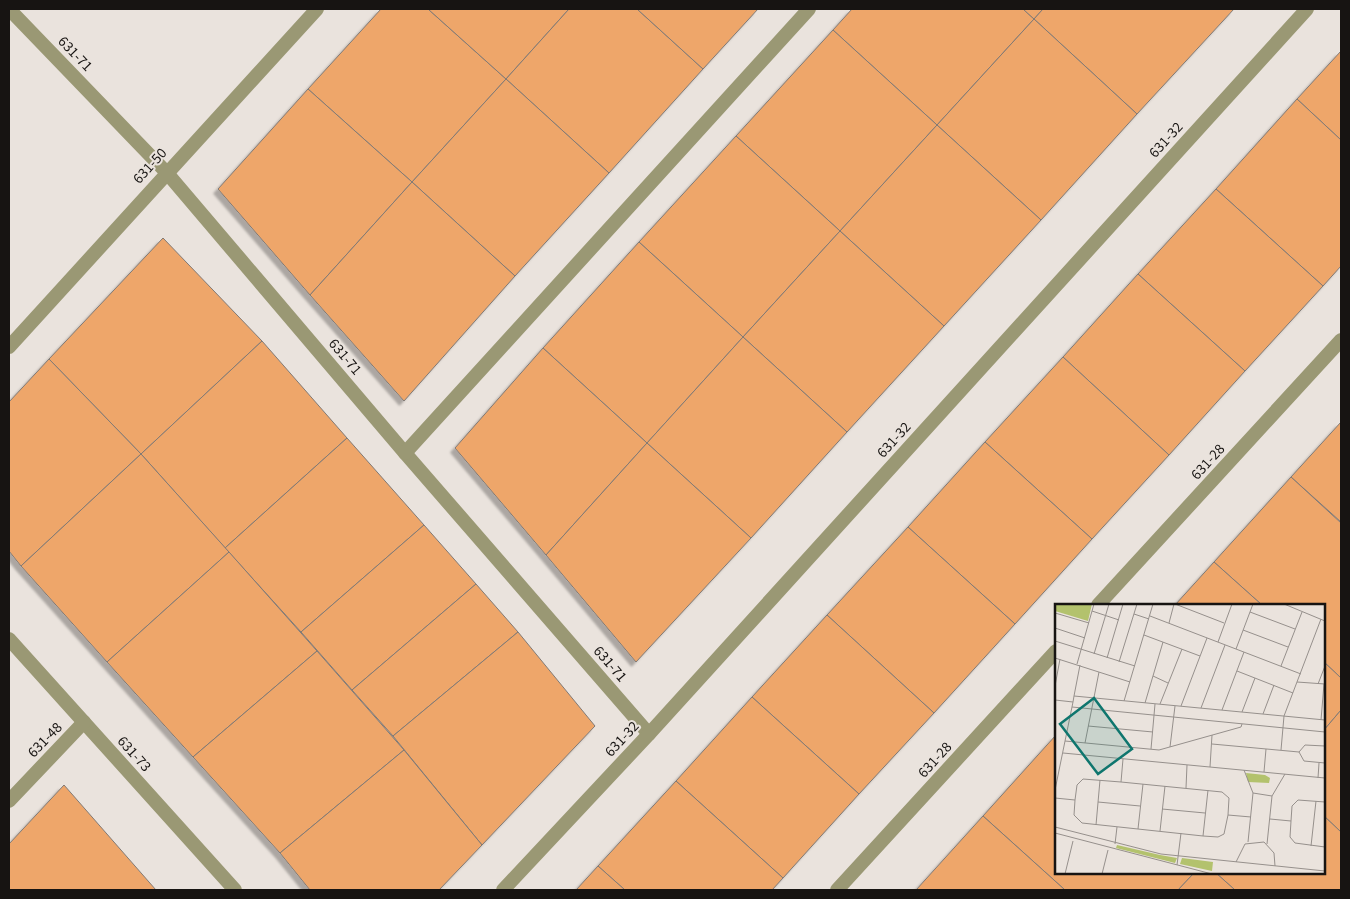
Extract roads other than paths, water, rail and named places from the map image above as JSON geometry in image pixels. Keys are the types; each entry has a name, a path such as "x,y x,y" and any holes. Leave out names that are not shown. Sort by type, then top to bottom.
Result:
{"street":[{"name":"631-71","path":"9,9 167,172 405,453 649,734"},
{"name":"631-50","path":"9,347 317,9"},
{"path":"405,453 809,9"},
{"name":"631-32","path":"503,890 649,734 1307,9"},
{"name":"631-28","path":"1099,604 1341,340"},
{"name":"631-73","path":"9,639 234,890"},
{"name":"631-28","path":"838,890 1055,652"},
{"name":"631-48","path":"9,801 84,722"}]}
